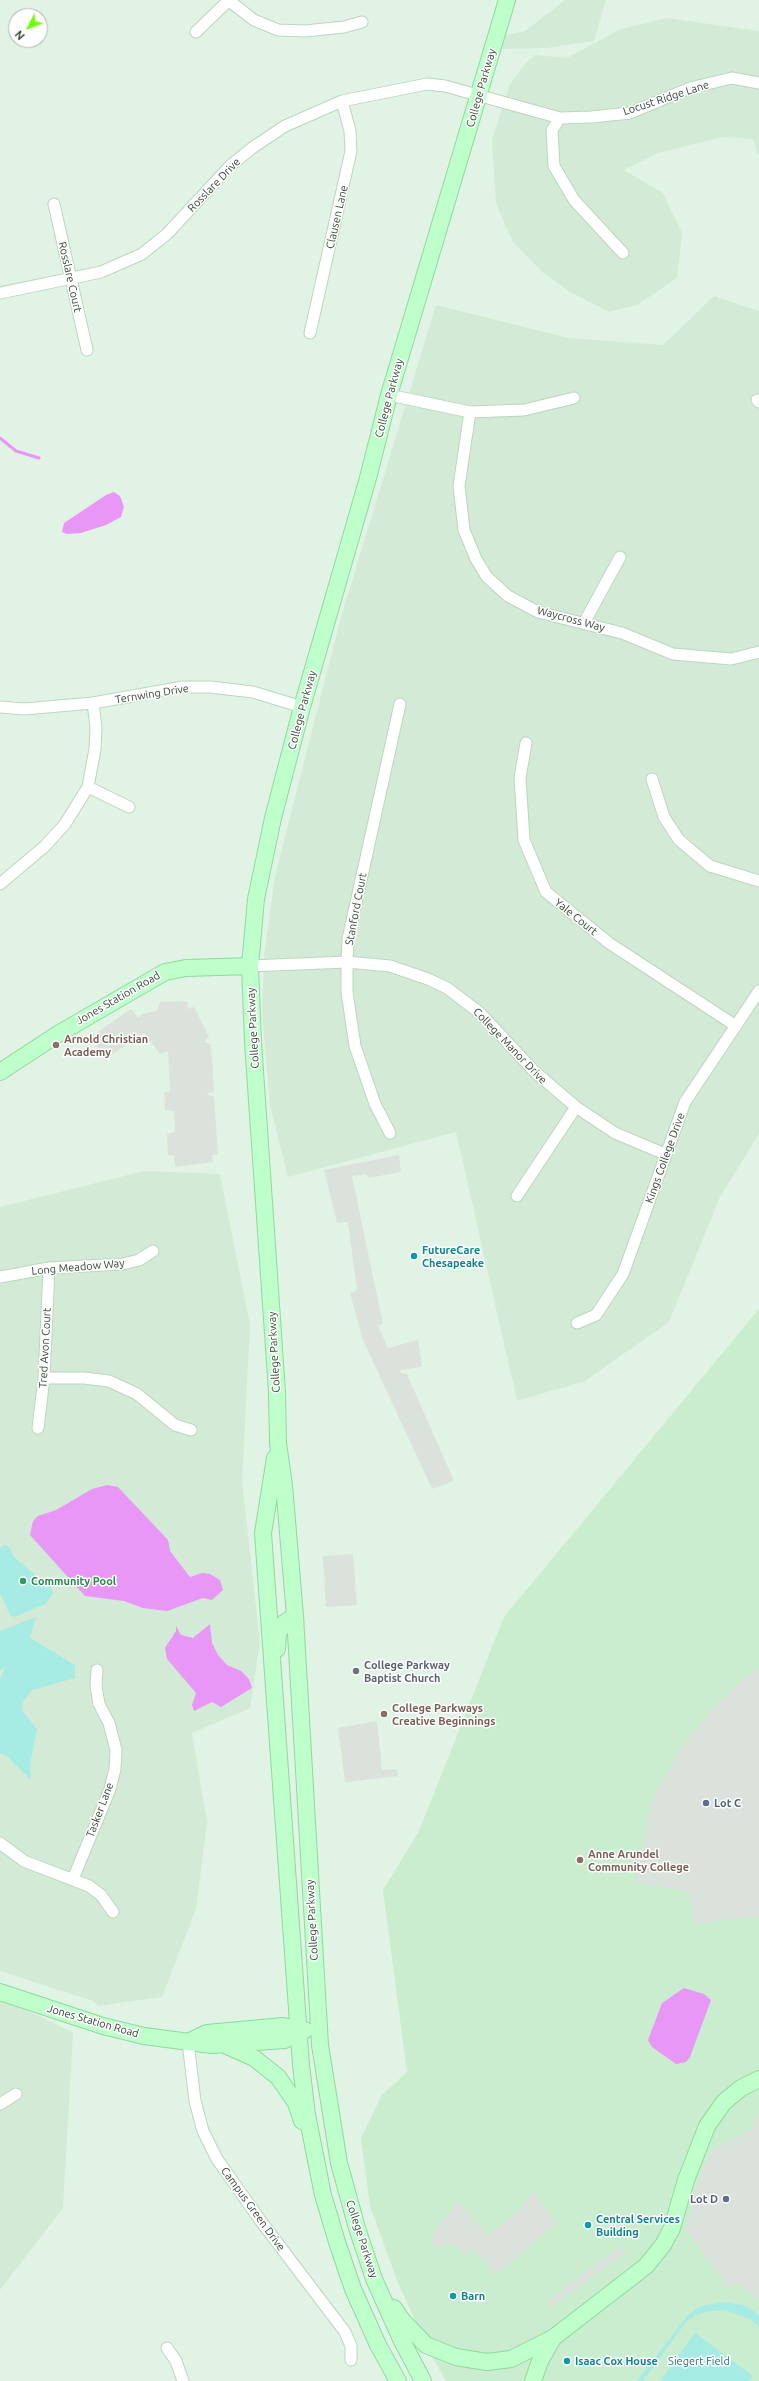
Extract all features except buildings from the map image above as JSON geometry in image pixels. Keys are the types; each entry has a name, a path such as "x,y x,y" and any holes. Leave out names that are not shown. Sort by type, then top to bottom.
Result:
{"main road":[{"name":"College Parkway","path":"423,2381 401,2339 374,2279 357,2228 339,2164 327,2096 319,2029 295,1616 284,1485 278,1443 276,1384 253,1042 250,966 256,899 273,818 302,708 368,478 389,395 480,95 507,0"},
{"name":"Jones Station Road","path":"0,1072 58,1034 165,972 186,968 250,966"},
{"name":"College Parkway","path":"278,1443 264,1533 299,2031 307,2115 315,2157 337,2242 353,2289 378,2345 398,2381"},
{"path":"264,1533 274,1594 283,1610 295,1616"},
{"path":"274,1682 278,1634 284,1623 295,1616"},
{"name":"Jones Station Road","path":"0,1992 103,2026 144,2036 188,2042 222,2044 285,2040 299,2031"},
{"name":"Jones Station Road","path":"188,2042 207,2033 283,2026 299,2031 319,2029"},
{"path":"222,2044 242,2050 278,2077 296,2103 315,2157"},
{"path":"374,2279 402,2320 426,2345 456,2357 487,2362 511,2359 553,2338 646,2266 663,2245 672,2228 686,2180 707,2126 724,2102 741,2088 759,2079"},
{"path":"533,2381 540,2361 553,2338"}],"street":[{"path":"196,32 228,0 254,20 278,30 305,31 344,27 362,22"},
{"name":"Locust Ridge Lane","path":"480,95 560,118 630,113 690,88 732,78 759,83"},
{"name":"Rosslare Drive","path":"0,293 71,280 122,264 142,254 167,234 230,166 252,148 286,126 342,102 427,84 445,86 480,95"},
{"name":"Clausen Lane","path":"310,333 350,159 350,131 342,102"},
{"path":"560,118 552,130 554,166 574,200 623,253"},
{"name":"Rosslare Court","path":"54,204 87,350"},
{"path":"389,395 470,412 524,410 574,398"},
{"name":"Waycross Way","path":"470,412 459,486 460,508 464,530 476,559 487,577 508,596 524,606 538,612 622,633 673,654 731,659 759,652"},
{"path":"584,623 620,558"},
{"name":"Ternwing Drive","path":"0,707 24,709 93,703 183,687 210,687 253,692 302,708"},
{"path":"0,884 45,846 65,824 88,787 95,749 96,727 93,703"},
{"name":"Stanford Court","path":"390,1133 375,1104 355,1046 347,992 347,962 348,939 400,704"},
{"name":"Yale Court","path":"526,743 520,778 524,840 546,892 609,943 736,1026"},
{"path":"652,779 664,817 679,840 710,866 759,881"},
{"path":"88,787 129,807"},
{"name":"College Manor Drive","path":"250,966 347,962 408,970 446,988 480,1013 534,1071 576,1107 615,1133 665,1154"},
{"name":"Kings College Drive","path":"577,1322 596,1315 623,1274 685,1102 759,991"},
{"path":"517,1196 576,1107"},
{"name":"Long Meadow Way","path":"0,1277 49,1268 123,1264 138,1260 153,1251"},
{"name":"Tred Avon Court","path":"38,1428 44,1378 49,1268"},
{"path":"44,1378 84,1378 109,1381 137,1394 175,1425 191,1430"},
{"name":"Tasker Lane","path":"73,1879 110,1788 114,1769 116,1750 109,1724 99,1704 96,1686 97,1670"},
{"path":"0,1843 24,1861 89,1886 101,1895 113,1912"},
{"name":"Campus Green Drive","path":"188,2042 195,2101 204,2131 217,2158 260,2220 345,2332 351,2346 351,2360"},
{"path":"0,2104 16,2094"},
{"path":"167,2348 176,2361 182,2381"}],"shaded area":[{"path":"565,0 606,0 594,41 547,48 502,49 505,35 525,31"},
{"path":"667,18 759,31 759,156 753,139 722,137 658,153 624,170 663,193 682,233 677,278 637,305 609,312 567,290 542,272 513,242 496,204 492,140 510,84 524,65 535,55 567,58 621,29"},
{"path":"714,296 759,311 759,1134 720,1197 669,1322 585,1381 517,1401 456,1132 288,1177 270,1105 262,1012 264,956 275,876 341,617 436,305 569,338 663,345"},
{"path":"114,492 120,496 124,507 121,517 106,525 81,533 67,534 62,532 64,523 106,495"},
{"path":"187,1001 188,1009 194,1007 209,1037 204,1042 211,1044 214,1091 207,1094 214,1097 218,1155 212,1155 213,1162 175,1167 174,1156 168,1155 167,1134 175,1132 174,1111 165,1110 164,1093 170,1091 168,1051 160,1054 144,1033 104,1060 92,1036 131,1009 138,1018 142,1014 157,1011 160,1002"},
{"path":"399,1155 401,1172 369,1178 366,1174 352,1176 383,1324 378,1326 388,1348 418,1340 422,1367 400,1370 401,1373 407,1374 454,1481 432,1489 363,1340 350,1293 357,1290 348,1222 337,1223 324,1170"},
{"path":"144,1171 220,1174 250,1325 242,1480 260,1643 250,1708 192,1733 207,1822 196,1909 162,1997 98,2006 93,2001 0,1971 0,1207"},
{"name":"Anne Arundel Community College","path":"759,1309 759,2381 446,2381 432,2356 398,2283 370,2206 361,2138 382,2095 407,2072 383,1890 419,1831 504,1617"},
{"path":"107,1485 118,1487 168,1540 170,1551 190,1577 202,1573 210,1574 220,1580 223,1590 212,1600 203,1598 167,1611 143,1608 124,1601 85,1596 30,1535 33,1521 38,1516 56,1510 92,1489"},
{"path":"353,1554 357,1605 326,1607 323,1556"},
{"path":"210,1624 212,1643 218,1655 227,1665 241,1671 249,1679 252,1688 221,1707 212,1702 194,1711 192,1705 196,1693 167,1659 165,1648 176,1631 176,1626 181,1635 193,1638"},
{"name":"Lot C","path":"759,1669 759,1917 694,1923 690,1892 636,1882 648,1814 657,1791 681,1748 716,1705 744,1679"},
{"path":"377,1721 382,1770 397,1769 398,1776 345,1782 338,1728"},
{"path":"684,1988 704,1994 711,2000 690,2057 686,2062 676,2064 652,2047 648,2040 662,2003"},
{"path":"0,1998 73,2032 63,2208 0,2290"},
{"name":"Lot D","path":"759,2116 759,2301 737,2282 729,2288 686,2230 696,2184 711,2151 755,2127 752,2119"},
{"path":"533,2190 556,2224 495,2275 485,2260 476,2251 464,2253 451,2244 438,2247 431,2244 436,2227 458,2203 488,2235 521,2209"},
{"path":"621,2246 627,2252 551,2307 547,2301"}],"green space":[{"name":"Community Pool","path":"5,1545 10,1548 14,1557 41,1580 50,1582 53,1593 46,1604 14,1617 10,1615 0,1593 0,1548"},
{"path":"36,1617 30,1638 75,1665 75,1678 32,1690 23,1702 22,1710 37,1729 30,1765 31,1780 8,1757 0,1753 0,1680 5,1667 0,1670 0,1631"},
{"path":"725,2302 746,2306 759,2315 759,2327 750,2319 725,2310 710,2311 697,2315 686,2322 643,2381 637,2381 688,2315 702,2306"},
{"name":"Siegert Field","path":"695,2333 753,2376 749,2381 660,2381"}],"waterway":[{"path":"0,438 16,451 39,458"}],"place":[{"name":"Arnold Christian Academy","path":"56,1045"},
{"name":"FutureCare Chesapeake","path":"414,1256"},
{"name":"Community Pool","path":"23,1581"},
{"name":"College Parkway Baptist Church","path":"356,1671"},
{"name":"College Parkways Creative Beginnings","path":"384,1714"},
{"name":"Lot C","path":"706,1803"},
{"name":"Anne Arundel Community College","path":"580,1860"},
{"name":"Lot D","path":"726,2199"},
{"name":"Central Services Building","path":"588,2225"},
{"name":"Barn","path":"453,2296"},
{"name":"Isaac Cox House","path":"567,2361"}]}
